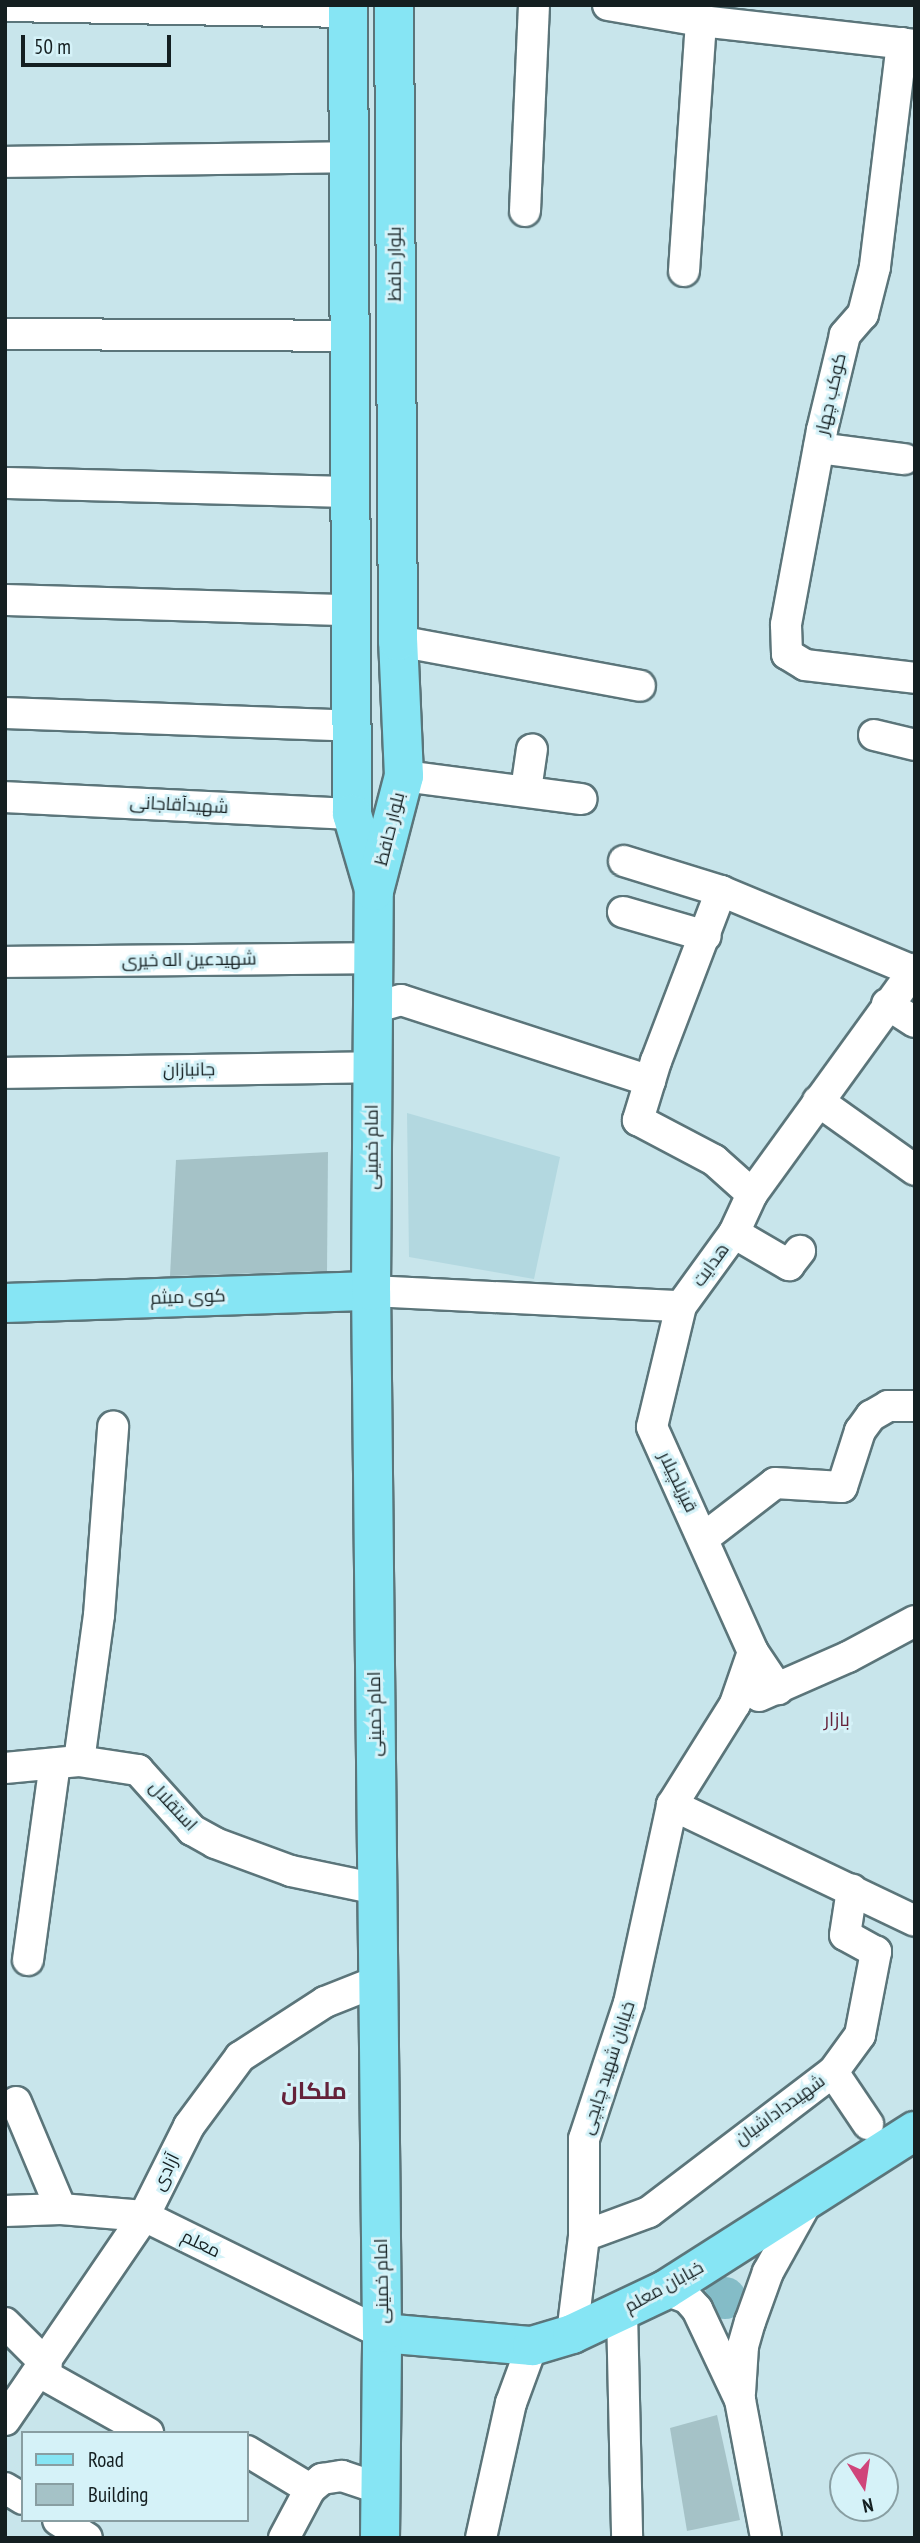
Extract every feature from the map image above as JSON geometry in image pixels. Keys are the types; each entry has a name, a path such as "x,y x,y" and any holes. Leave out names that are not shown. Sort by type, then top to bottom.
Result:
{"main road":[{"name":"بلوار حافظ","path":"374,891 404,776 398,641 394,5"},
{"name":"بلوار حافظ","path":"348,9 352,814 374,891"},
{"name":"امام خمینی","path":"374,891 371,1291 383,2333 380,2538"},
{"name":"کوی میثم","path":"5,1303 371,1291"},
{"name":"خیابان معلم","path":"383,2333 532,2346 572,2334 665,2290 915,2131"}],"street":[{"path":"525,211 534,5"},
{"path":"608,5 701,21 908,44"},
{"path":"5,6 348,9"},
{"path":"684,271 701,21"},
{"name":"کوکب چهار","path":"908,44 875,267 863,314 845,335 819,448 786,625 787,654 805,666 915,678"},
{"path":"5,162 349,157"},
{"path":"5,334 350,336"},
{"path":"819,448 904,459"},
{"path":"5,483 351,492"},
{"path":"5,600 351,610"},
{"path":"398,641 640,686"},
{"path":"5,713 352,726"},
{"path":"874,736 915,745"},
{"path":"526,790 532,750"},
{"path":"404,776 582,799"},
{"name":"شهیدآقاجانی","path":"5,797 352,814"},
{"path":"624,861 721,891 914,970"},
{"path":"721,891 638,1120 714,1160 752,1194"},
{"path":"623,912 706,936"},
{"name":"شهیدعین اله خیری","path":"5,962 374,958"},
{"name":"هدایت","path":"681,1306 734,1233 752,1194 914,970"},
{"path":"373,1008 401,1000 650,1081"},
{"path":"887,1004 915,1022"},
{"name":"جانبازان","path":"5,1073 373,1067"},
{"path":"818,1101 915,1170"},
{"path":"734,1233 789,1265 800,1251"},
{"path":"371,1291 681,1306"},
{"name":"قیزیلچیلار","path":"681,1306 652,1427 705,1537 753,1652 778,1689"},
{"path":"705,1537 775,1483 842,1487 860,1432 871,1416 888,1406 915,1406"},
{"path":"28,1960 99,1615 113,1427"},
{"path":"735,1704 778,1689 915,1621"},
{"path":"753,1652 735,1704 672,1805 915,1921"},
{"name":"استقلال","path":"5,1768 67,1762 138,1770 192,1830 215,1843 291,1871 377,1889"},
{"name":"خیابان شهید چایچی","path":"572,2334 584,2236 584,2139 629,2003 672,1805"},
{"name":"شهیدداداشیان","path":"584,2236 649,2212 832,2072 860,2035 876,1952 845,1935 852,1890"},
{"name":"آزادی","path":"5,2420 44,2369 144,2216 189,2126 240,2057 325,2002 378,1981"},
{"path":"832,2072 868,2124"},
{"path":"16,2102 61,2208"},
{"path":"740,2400 743,2346 751,2319 768,2272 810,2197"},
{"name":"معلم","path":"5,2211 61,2208 144,2216 383,2333"},
{"path":"665,2290 687,2298 705,2323 740,2400 766,2538"},
{"path":"622,2311 627,2538"},
{"path":"705,2323 721,2329 751,2319"},
{"path":"5,2323 44,2369 145,2431"},
{"path":"481,2538 511,2403 532,2346"},
{"path":"248,2452 310,2489"},
{"path":"284,2538 310,2489 322,2479 342,2476 381,2489"},
{"path":"5,2488 21,2498"},
{"path":"61,2522 87,2538"}],"shaded area":[{"path":"407,1113 560,1157 534,1279 409,1257"},
{"path":"725,2277 740,2283 746,2298 740,2313 725,2319 710,2313 704,2298 710,2283"}],"building":[{"path":"328,1152 327,1271 170,1276 176,1160"},
{"path":"717,2415 740,2520 687,2531 670,2428"}],"district":[{"name":"بازار","path":"837,1720"},
{"name":"ملکان","path":"314,2091"}]}
